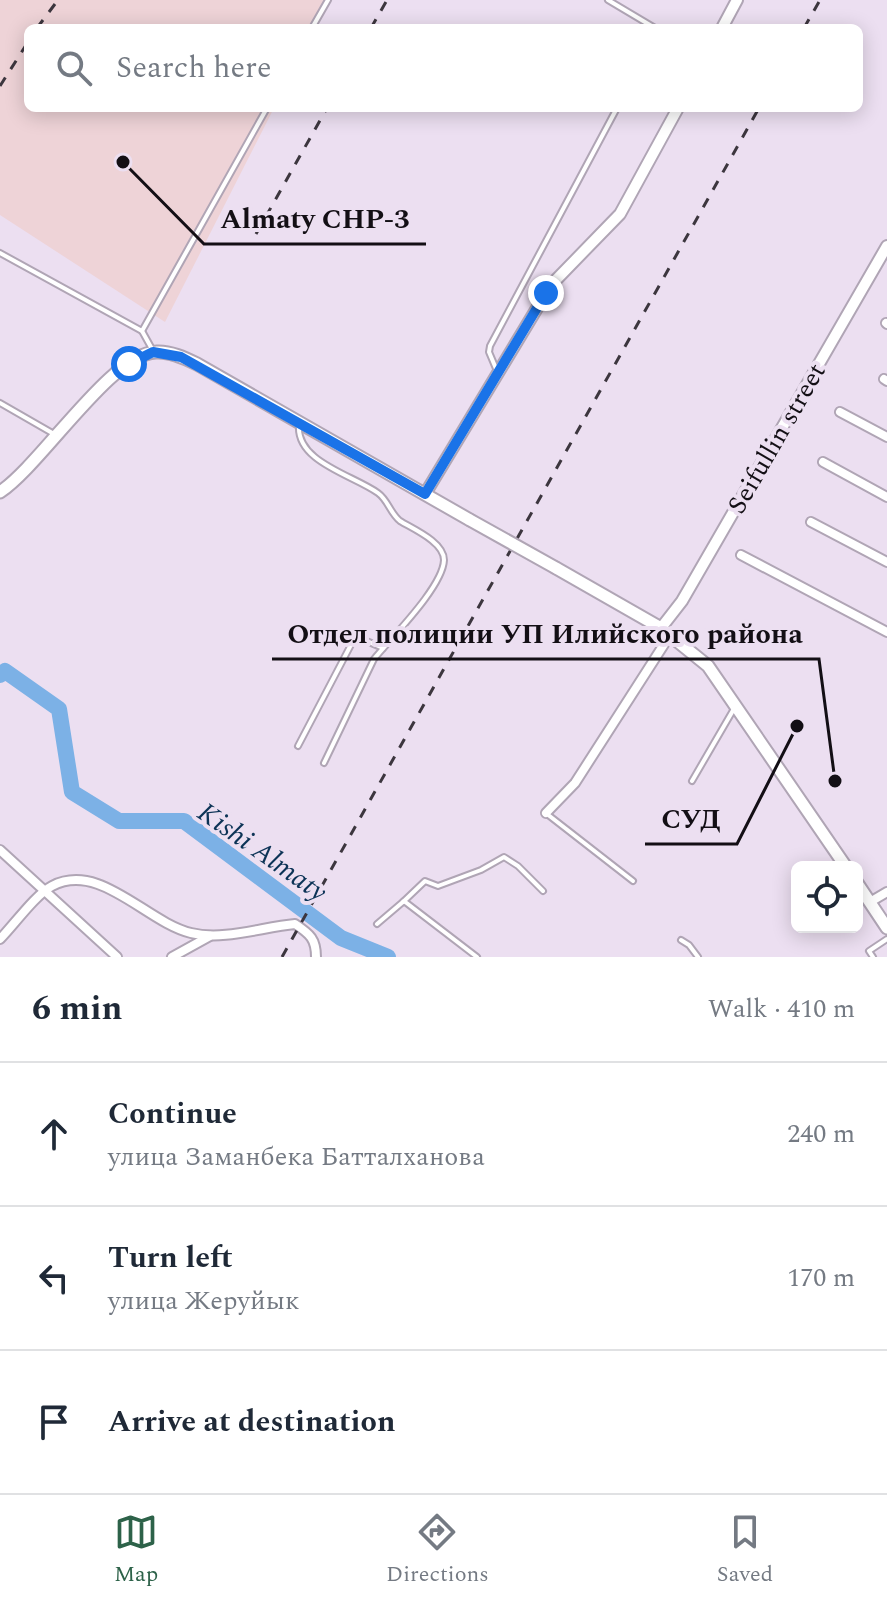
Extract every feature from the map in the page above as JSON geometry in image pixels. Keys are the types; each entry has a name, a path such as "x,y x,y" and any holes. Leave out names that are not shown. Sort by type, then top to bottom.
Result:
{"main road":[{"path":"0,492 111,376 140,356 153,352 167,353 197,364 666,632 708,666 842,861"},
{"path":"863,892 887,928"}],"street":[{"path":"724,24 737,0"},
{"path":"425,494 551,285 620,214 676,112"},
{"name":"Seifullin street","path":"666,632 887,246"},
{"path":"840,412 887,437"},
{"path":"823,462 887,497"},
{"path":"811,522 887,562"},
{"path":"741,555 887,632"},
{"path":"546,813 575,783 666,632"},
{"path":"0,850 117,957"},
{"path":"0,939 49,887 79,879 96,882 174,927 193,933 212,935 295,924 312,936 316,957"},
{"path":"870,902 887,892"},
{"path":"172,957 212,935"}],"lane":[{"path":"314,24 328,0"},
{"path":"608,0 648,24"},
{"path":"142,331 265,112"},
{"path":"497,371 489,352 490,346 615,112"},
{"path":"0,253 142,331 153,352"},
{"path":"0,403 56,435"},
{"path":"299,422 299,433 306,450 379,493 393,515 442,551 444,563 438,580 374,659 324,763"},
{"path":"298,746 354,639 357,637 383,648"},
{"path":"692,781 736,704"},
{"path":"546,813 633,881"},
{"path":"377,924 425,881 438,886 481,870 504,857 518,866 543,891"},
{"path":"403,902 477,957"},
{"path":"873,957 869,951 887,939"},
{"path":"681,940 698,957"}],"shaded area":[{"path":"0,0 329,0 317,24 24,24 24,112 272,112 165,322 0,215"}],"waterway":[{"name":"Kіshі Almaty","path":"0,675 5,671 59,709 72,792 119,821 184,821 341,938 388,957"}],"railway":[{"path":"40,24 58,0"},
{"path":"373,24 387,0"},
{"path":"806,24 820,0"},
{"path":"0,86 24,48"},
{"path":"256,234 325,112"},
{"path":"282,957 757,112"}],"place":[{"name":"Almaty CHP-3","path":"123,162"},
{"name":"СУД","path":"797,726"},
{"name":"Отдел полиции УП Илийского района","path":"835,781"}],"route":[{"path":"129,364 153,352 167,353 197,364 425,494 546,293"}]}
